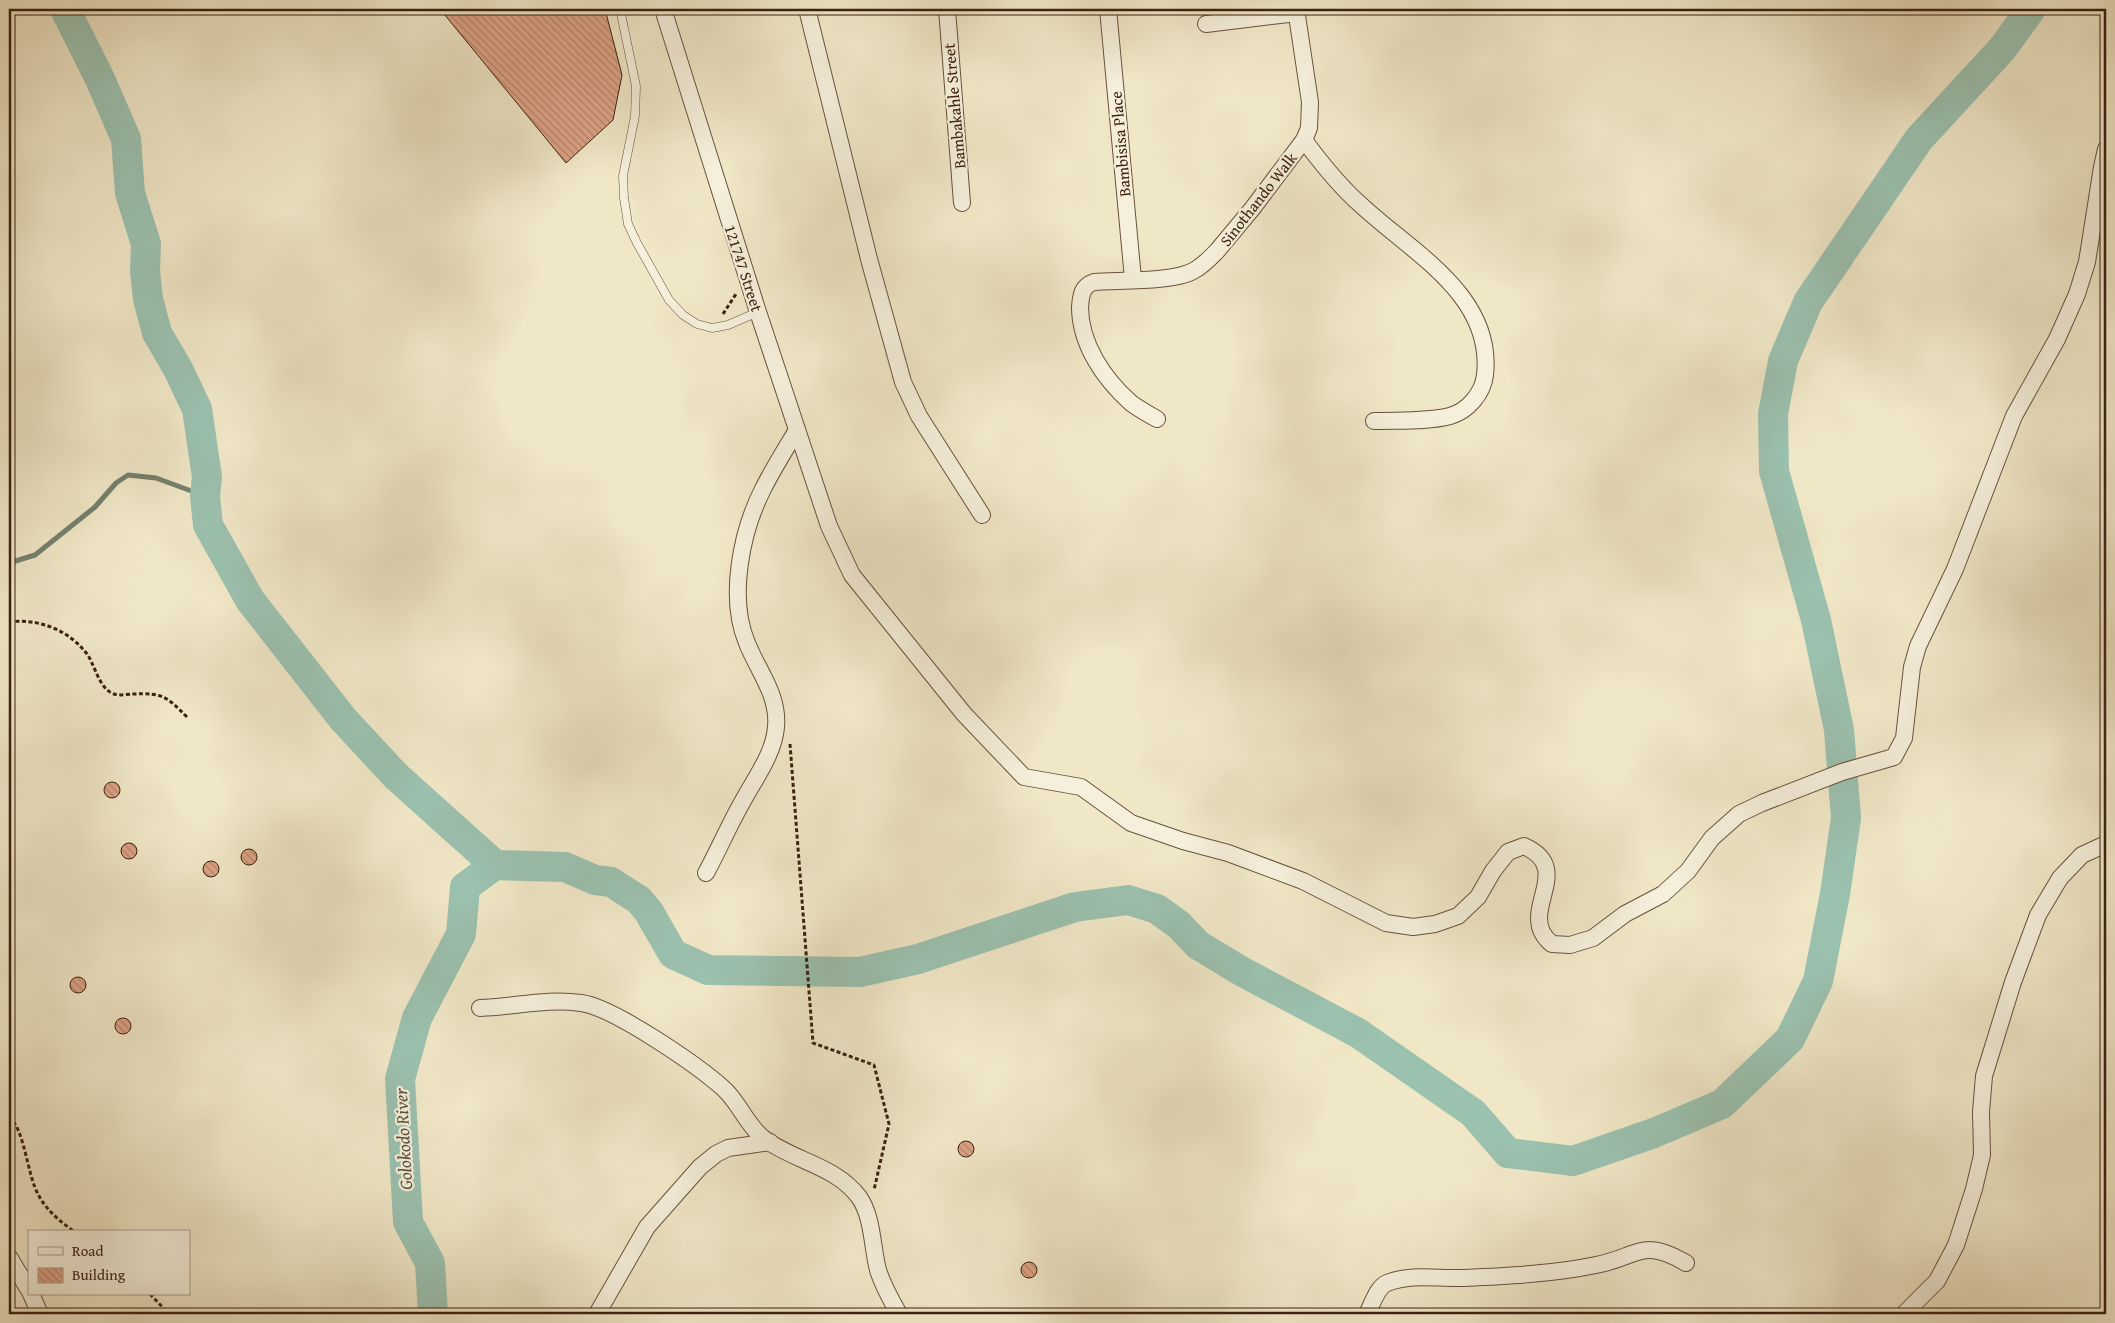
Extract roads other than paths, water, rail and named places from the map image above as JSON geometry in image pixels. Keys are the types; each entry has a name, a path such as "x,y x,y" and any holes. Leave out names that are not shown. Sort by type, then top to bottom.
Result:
{"street":[{"name":"121747 Street","path":"662,9 758,312 829,526 852,575 964,714 1024,776 1080,787 1131,823 1183,841 1228,853 1303,881 1386,923 1413,926 1435,924 1458,916 1478,897 1493,871 1508,852 1524,846 1535,851 1544,864 1547,880 1538,918 1542,933 1552,944 1570,946 1593,938 1625,914 1663,894 1688,871 1712,838 1739,814 1762,803 1842,772 1894,757 1904,738 1912,667 1918,646 1955,569 2014,416 2057,339 2077,294 2087,262 2106,149"},
{"path":"807,9 869,260 903,382 919,416 982,515"},
{"name":"Bambakahle Street","path":"947,9 962,202"},
{"name":"Bambisisa Place","path":"1108,9 1133,279"},
{"name":"Sinothando Walk","path":"1157,420 1132,404 1118,389 1104,372 1086,342 1080,319 1080,304 1084,287 1088,284 1184,275 1205,264 1252,209 1304,140 1309,128 1310,102 1296,11 1206,24"},
{"path":"1304,140 1319,160 1360,205 1442,273 1463,298 1476,320 1484,343 1486,363 1484,381 1476,398 1464,409 1450,416 1374,421"},
{"path":"706,873 762,767 776,729 774,703 768,685 746,642 740,621 737,604 737,579 753,512 762,490 797,430"},
{"path":"1904,1314 1937,1281 1956,1245 1974,1190 1982,1154 1981,1112 1984,1076 2012,982 2038,915 2060,878 2082,855 2106,844"},
{"path":"480,1008 504,1008 531,1002 582,1002 600,1007 628,1023 721,1087 730,1095 752,1126 770,1142 835,1175 852,1189 860,1199 868,1218 878,1271 889,1297 899,1314"},
{"path":"597,1314 647,1227 700,1167 716,1154 728,1148 770,1142"},
{"path":"1367,1314 1384,1284 1396,1280 1419,1277 1515,1276 1598,1265 1640,1251 1653,1249 1668,1252 1686,1263"},
{"path":"9,1257 28,1288"},
{"path":"32,1296 40,1314"}],"lane":[{"path":"620,9 636,86 635,116 623,176 628,224 669,300 683,315 697,324 712,328 728,325 758,312"}],"waterway":[{"path":"65,9 100,79 126,139 130,193 146,244 145,271 148,299 157,333 178,369 197,409 207,477 205,496 208,525 250,600 343,719 396,776 495,865 565,867 595,880 611,882 639,900 649,912 673,954 708,970 860,972 918,959 1075,907 1128,900 1157,909 1179,925 1198,945 1241,971 1358,1033 1473,1113 1508,1153 1573,1161 1654,1133 1722,1104 1790,1039 1818,981 1835,894 1846,818 1839,730 1816,620 1774,471 1773,414 1783,361 1808,302 1919,139 2002,49 2031,9"},
{"path":"9,563 35,555 95,507 116,483 128,475 156,478 205,496"},
{"name":"Golokodo River","path":"433,1314 430,1263 408,1222 400,1079 417,1018 461,934 465,887 495,865"}]}
